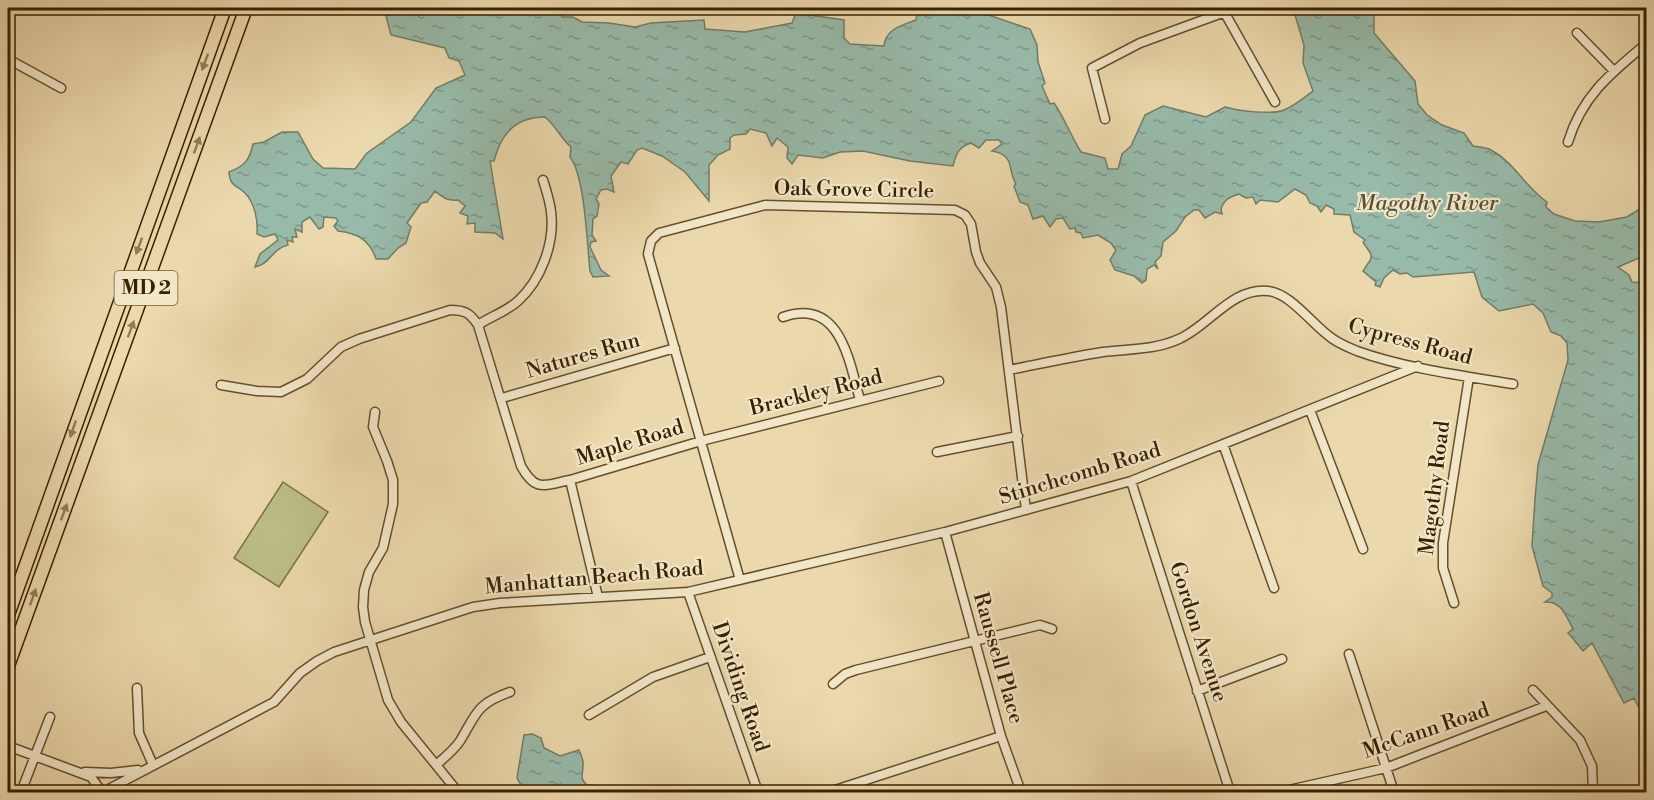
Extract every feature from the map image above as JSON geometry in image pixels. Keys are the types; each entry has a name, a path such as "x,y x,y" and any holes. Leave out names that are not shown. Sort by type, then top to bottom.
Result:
{"highway":[{"name":"MD 2","path":"8,615 225,8"},
{"name":"MD 2","path":"8,666 246,8"},
{"path":"27,561 44,567"}],"street":[{"path":"1104,119 1092,68 1140,43 1224,10 1275,102"},
{"path":"1577,33 1614,71"},
{"path":"1568,142 1579,112 1598,86 1647,44"},
{"path":"8,59 61,88"},
{"path":"221,385 281,392 307,379 341,347 359,339 450,310 461,310 471,314 478,325 517,302 533,282 544,260 551,237 551,211 543,180"},
{"name":"Oak Grove Circle","path":"740,580 648,254 651,241 659,233 765,205 955,210 965,215 971,224 980,263 996,287 1018,436 1026,510"},
{"name":"Cypress Road","path":"1009,370 1102,352 1145,348 1178,340 1204,325 1239,295 1257,290 1271,291 1287,299 1332,339 1358,351 1469,377 1513,384"},
{"path":"783,317 808,312 823,319 835,329 844,343 860,400"},
{"name":"Maple Road","path":"478,325 521,466 536,485 543,486 570,480 701,441"},
{"name":"Natures Run","path":"502,398 675,348"},
{"name":"Stinchcomb Road","path":"740,580 945,532 1131,481 1418,366"},
{"name":"Magothy Road","path":"1454,603 1443,568 1443,543 1469,377"},
{"name":"Brackley Road","path":"701,441 939,381"},
{"path":"1310,410 1363,549"},
{"path":"375,412 373,427 393,480 393,504 383,548 369,572 364,590 364,622 388,700 401,722 458,792"},
{"path":"937,452 1018,436"},
{"path":"1223,444 1274,588"},
{"path":"570,480 598,597"},
{"name":"Gordon Avenue","path":"1131,481 1230,792"},
{"name":"Raussell Place","path":"945,532 973,641 1001,736 1021,792"},
{"name":"Manhattan Beach Road","path":"102,792 274,702 298,676 317,661 334,652 473,607 501,603 688,592 740,580"},
{"name":"Dividing Road","path":"688,592 758,792"},
{"path":"833,684 845,674 856,670 1040,625 1052,629"},
{"path":"1349,654 1394,792"},
{"path":"589,715 653,677 710,657"},
{"path":"1197,691 1282,659"},
{"path":"79,772 111,773 148,767 139,733 137,688"},
{"path":"1533,690 1580,740 1592,766 1593,792"},
{"path":"436,765 459,742 478,709 494,698 510,692"},
{"name":"McCann Road","path":"1280,792 1386,768 1546,706"},
{"path":"21,792 50,717"},
{"path":"829,792 1001,736"},
{"path":"8,746 91,777 102,792"}],"green space":[{"path":"283,482 328,512 279,587 234,558"}],"water":[{"name":"Magothy River","path":"404,8 556,8 562,17 573,17 582,22 635,27 651,23 704,20 705,29 745,32 792,23 796,13 844,20 844,38 850,44 884,46 891,32 916,20 918,8 968,8 1030,29 1037,45 1038,62 1045,83 1042,86 1050,104 1054,103 1058,109 1081,152 1105,158 1108,169 1118,169 1122,154 1131,146 1145,115 1163,106 1206,117 1225,107 1272,112 1288,108 1313,91 1303,63 1304,45 1293,8 1374,8 1374,33 1415,81 1418,104 1427,115 1442,125 1464,133 1473,146 1489,149 1499,155 1547,202 1546,207 1554,214 1575,221 1599,222 1627,217 1646,205 1646,255 1618,267 1629,275 1632,282 1646,285 1646,710 1643,703 1638,706 1634,698 1624,703 1592,643 1583,651 1568,633 1573,629 1563,610 1556,604 1545,602 1552,597 1552,593 1543,586 1532,546 1538,465 1568,360 1567,343 1561,336 1551,332 1543,313 1533,304 1499,311 1482,297 1474,272 1413,277 1393,270 1384,278 1380,287 1375,285 1376,282 1363,271 1371,259 1371,254 1363,242 1365,240 1354,232 1350,215 1334,214 1334,209 1326,205 1321,212 1317,206 1310,203 1306,195 1295,189 1278,202 1260,200 1256,204 1253,197 1246,198 1239,194 1226,201 1221,209 1222,214 1215,212 1205,218 1199,210 1194,210 1163,242 1161,256 1155,262 1158,269 1154,265 1147,269 1146,280 1142,283 1134,276 1115,270 1110,260 1116,250 1111,243 1098,235 1083,238 1075,228 1070,229 1063,218 1056,219 1050,227 1043,216 1033,219 1028,205 1020,202 1008,160 1000,153 992,151 1002,144 999,140 986,140 979,148 971,143 964,146 957,154 953,166 910,161 863,151 840,152 823,158 798,155 792,164 787,158 788,147 777,138 772,146 766,133 750,129 746,134 734,135 730,138 730,149 718,155 709,165 709,201 685,172 662,156 642,148 637,150 628,164 621,162 611,176 614,192 607,189 601,190 596,199 599,204 597,216 593,219 592,235 596,241 591,242 590,247 601,270 609,276 593,277 590,271 582,194 575,166 570,157 571,147 545,117 525,120 511,129 505,135 494,161 490,161 503,239 495,233 475,232 475,223 467,224 468,216 460,213 465,206 458,200 451,200 435,191 427,202 421,203 407,223 411,227 406,243 388,259 376,259 370,247 362,239 338,231 334,226 338,221 336,218 324,217 323,227 319,229 310,217 302,222 302,232 295,229 297,237 292,237 293,242 287,240 288,245 278,249 264,263 255,267 260,254 278,240 275,234 264,237 257,234 256,218 251,202 245,193 233,184 229,172 246,161 253,144 264,142 282,132 298,132 313,159 323,168 355,169 367,153 411,122 436,88 465,75 459,61 449,58 445,48 391,35 386,16"},
{"path":"532,734 541,738 544,748 560,756 579,750 583,762 582,778 587,785 593,785 594,792 525,792 517,778 524,735"}]}
